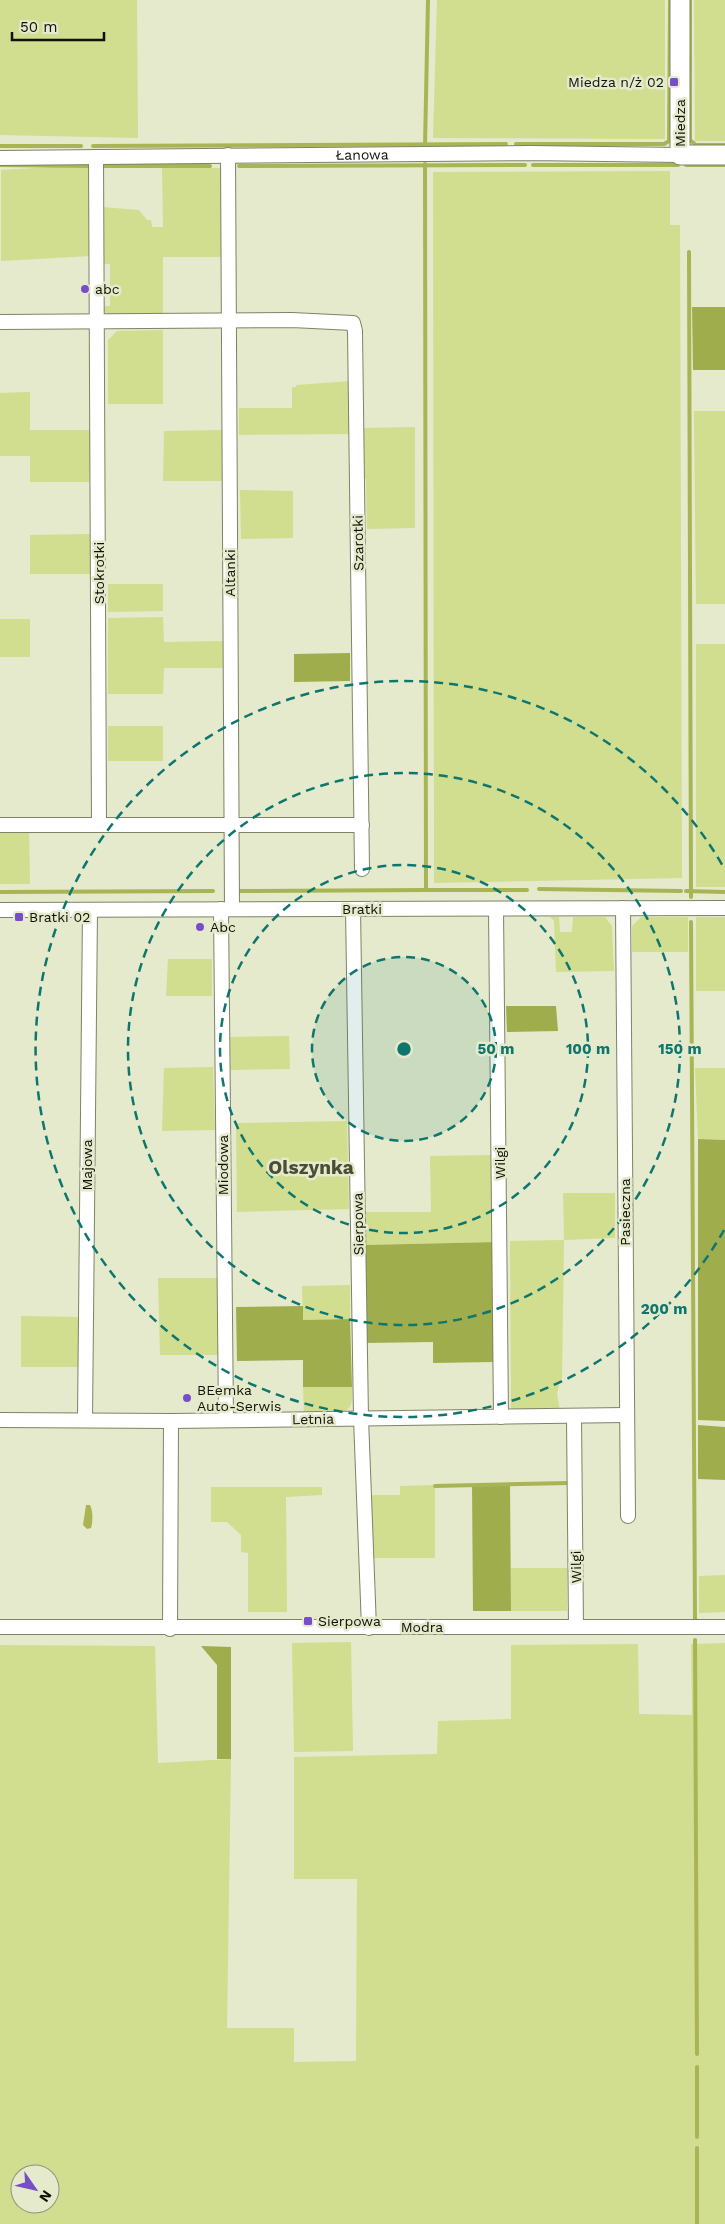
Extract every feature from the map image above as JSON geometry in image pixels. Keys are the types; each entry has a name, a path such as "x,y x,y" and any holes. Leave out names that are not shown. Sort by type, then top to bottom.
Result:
{"street":[{"name":"Miedza","path":"680,0 680,155"},
{"name":"Łanowa","path":"0,158 520,153 725,155"},
{"name":"Altanki","path":"226,909 232,826 228,156"},
{"name":"Stokrotki","path":"96,157 99,825"},
{"name":"Szarotki","path":"228,320 349,321 354,323 356,331 362,869"},
{"path":"0,322 228,320"},
{"path":"0,825 362,825"},
{"name":"Pasieczna","path":"623,908 628,1516"},
{"name":"Bratki","path":"0,910 725,908"},
{"name":"Miodowa","path":"226,909 226,1420"},
{"name":"Sierpowa","path":"353,909 361,1418 369,1628"},
{"name":"Wilgi","path":"496,909 500,1416"},
{"name":"Majowa","path":"85,1419 90,910"},
{"name":"Letnia","path":"0,1420 171,1421 626,1416"},
{"name":"Wilgi","path":"574,1417 576,1627"},
{"path":"170,1629 171,1421"},
{"name":"Modra","path":"0,1627 170,1629 725,1627"}],"shaded area":[{"path":"0,0 137,0 138,138 0,135"},
{"path":"437,0 665,0 665,139 433,138"},
{"path":"694,0 725,0 725,141 695,141"},
{"path":"88,165 90,256 1,261 1,170"},
{"path":"162,168 221,168 222,257 163,257 163,317 110,316 103,311 103,306 110,306 110,264 102,264 102,207 139,210 147,220 151,220 152,227 163,227"},
{"path":"670,171 670,225 680,225 682,878 434,883 433,172"},
{"path":"692,307 725,307 725,370 693,370"},
{"path":"163,330 163,404 108,404 108,340 117,331"},
{"path":"352,381 353,434 239,435 239,408 292,408 292,387 296,387 296,385"},
{"path":"30,392 30,430 91,430 89,482 30,482 30,456 0,456 0,393"},
{"path":"694,411 725,411 725,604 696,604"},
{"path":"415,427 415,528 367,529 366,479 361,479 363,428"},
{"path":"224,430 224,481 163,481 164,431"},
{"path":"240,490 293,491 293,538 241,539"},
{"path":"90,534 90,574 30,574 30,535"},
{"path":"108,584 163,584 163,611 108,612"},
{"path":"163,617 164,642 224,641 224,668 164,668 163,694 108,694 108,618"},
{"path":"0,619 30,619 30,657 0,657"},
{"path":"696,644 725,644 725,887 696,887"},
{"path":"350,653 350,681 294,682 294,654"},
{"path":"108,726 163,726 163,761 108,761"},
{"path":"0,828 29,828 30,884 0,884"},
{"path":"550,917 559,917 560,932 572,932 573,917 605,917 612,926 614,971 556,972 554,921"},
{"path":"641,917 688,917 688,952 632,952 632,926"},
{"path":"696,917 725,917 725,991 696,991"},
{"path":"168,959 212,959 212,996 166,996"},
{"path":"506,1006 556,1006 558,1031 507,1032"},
{"path":"289,1036 290,1069 231,1070 230,1037"},
{"path":"213,1067 215,1130 162,1131 164,1068"},
{"path":"695,1068 725,1068 725,1140 698,1139"},
{"path":"347,1121 349,1209 237,1212 236,1123"},
{"path":"698,1139 725,1140 725,1421 698,1420"},
{"path":"494,1155 491,1242 365,1245 364,1212 431,1212 430,1156"},
{"path":"563,1193 615,1193 615,1238 564,1240"},
{"path":"564,1240 562,1379 560,1380 557,1394 560,1411 511,1412 510,1241"},
{"path":"496,1242 493,1362 433,1363 433,1342 366,1343 365,1245"},
{"path":"158,1278 218,1278 218,1355 160,1355"},
{"path":"350,1285 350,1319 303,1320 302,1286"},
{"path":"303,1306 303,1320 350,1319 352,1387 303,1387 303,1360 237,1361 236,1307"},
{"path":"21,1316 79,1317 79,1367 21,1367"},
{"path":"303,1387 352,1387 351,1405 343,1412 304,1414"},
{"path":"698,1425 725,1427 725,1480 698,1479"},
{"path":"472,1484 510,1484 511,1611 473,1611"},
{"path":"435,1485 435,1558 371,1558 370,1495 400,1495 400,1486"},
{"path":"211,1487 322,1487 322,1495 286,1497 287,1612 248,1612 248,1553 241,1552 241,1535 227,1522 211,1522"},
{"path":"86,1505 90,1505 92,1510 91,1528 87,1529 83,1525"},
{"path":"511,1568 567,1568 567,1611 511,1611"},
{"path":"725,1575 725,1612 699,1613 699,1576"},
{"path":"351,1642 353,1751 294,1752 292,1643"},
{"path":"725,1643 725,2224 0,2224 0,1645 155,1646 158,1763 231,1759 227,2028 294,2028 294,2062 356,2061 357,1879 294,1879 294,1757 437,1754 438,1721 511,1719 511,1645 638,1644 639,1714 692,1715 691,1644"},
{"path":"201,1646 231,1647 231,1759 217,1759 217,1665"}],"waterway":[{"path":"425,146 428,0"},
{"path":"516,144 664,144 669,141 670,0"},
{"path":"690,0 690,140 696,145 725,145"},
{"path":"93,146 506,144"},
{"path":"0,146 81,146"},
{"path":"425,164 426,890 527,890"},
{"path":"0,165 88,166"},
{"path":"239,166 525,165"},
{"path":"533,165 678,165"},
{"path":"686,165 725,165"},
{"path":"104,166 210,166"},
{"path":"689,252 691,897"},
{"path":"539,889 681,891"},
{"path":"239,891 426,890"},
{"path":"0,892 213,891"},
{"path":"686,891 725,892"},
{"path":"691,922 695,1619"},
{"path":"435,1486 569,1483"},
{"path":"695,1640 697,2054"},
{"path":"697,2067 697,2137"},
{"path":"697,2148 697,2224"}],"place":[{"name":"Miedza n/ż 02","path":"674,82"},
{"name":"abc","path":"85,289"},
{"name":"Bratki 02","path":"19,917"},
{"name":"Abc","path":"200,927"},
{"name":"BEemka Auto-Serwis","path":"187,1398"},
{"name":"Sierpowa","path":"308,1621"}],"district":[{"name":"Olszynka","path":"311,1167"}]}
